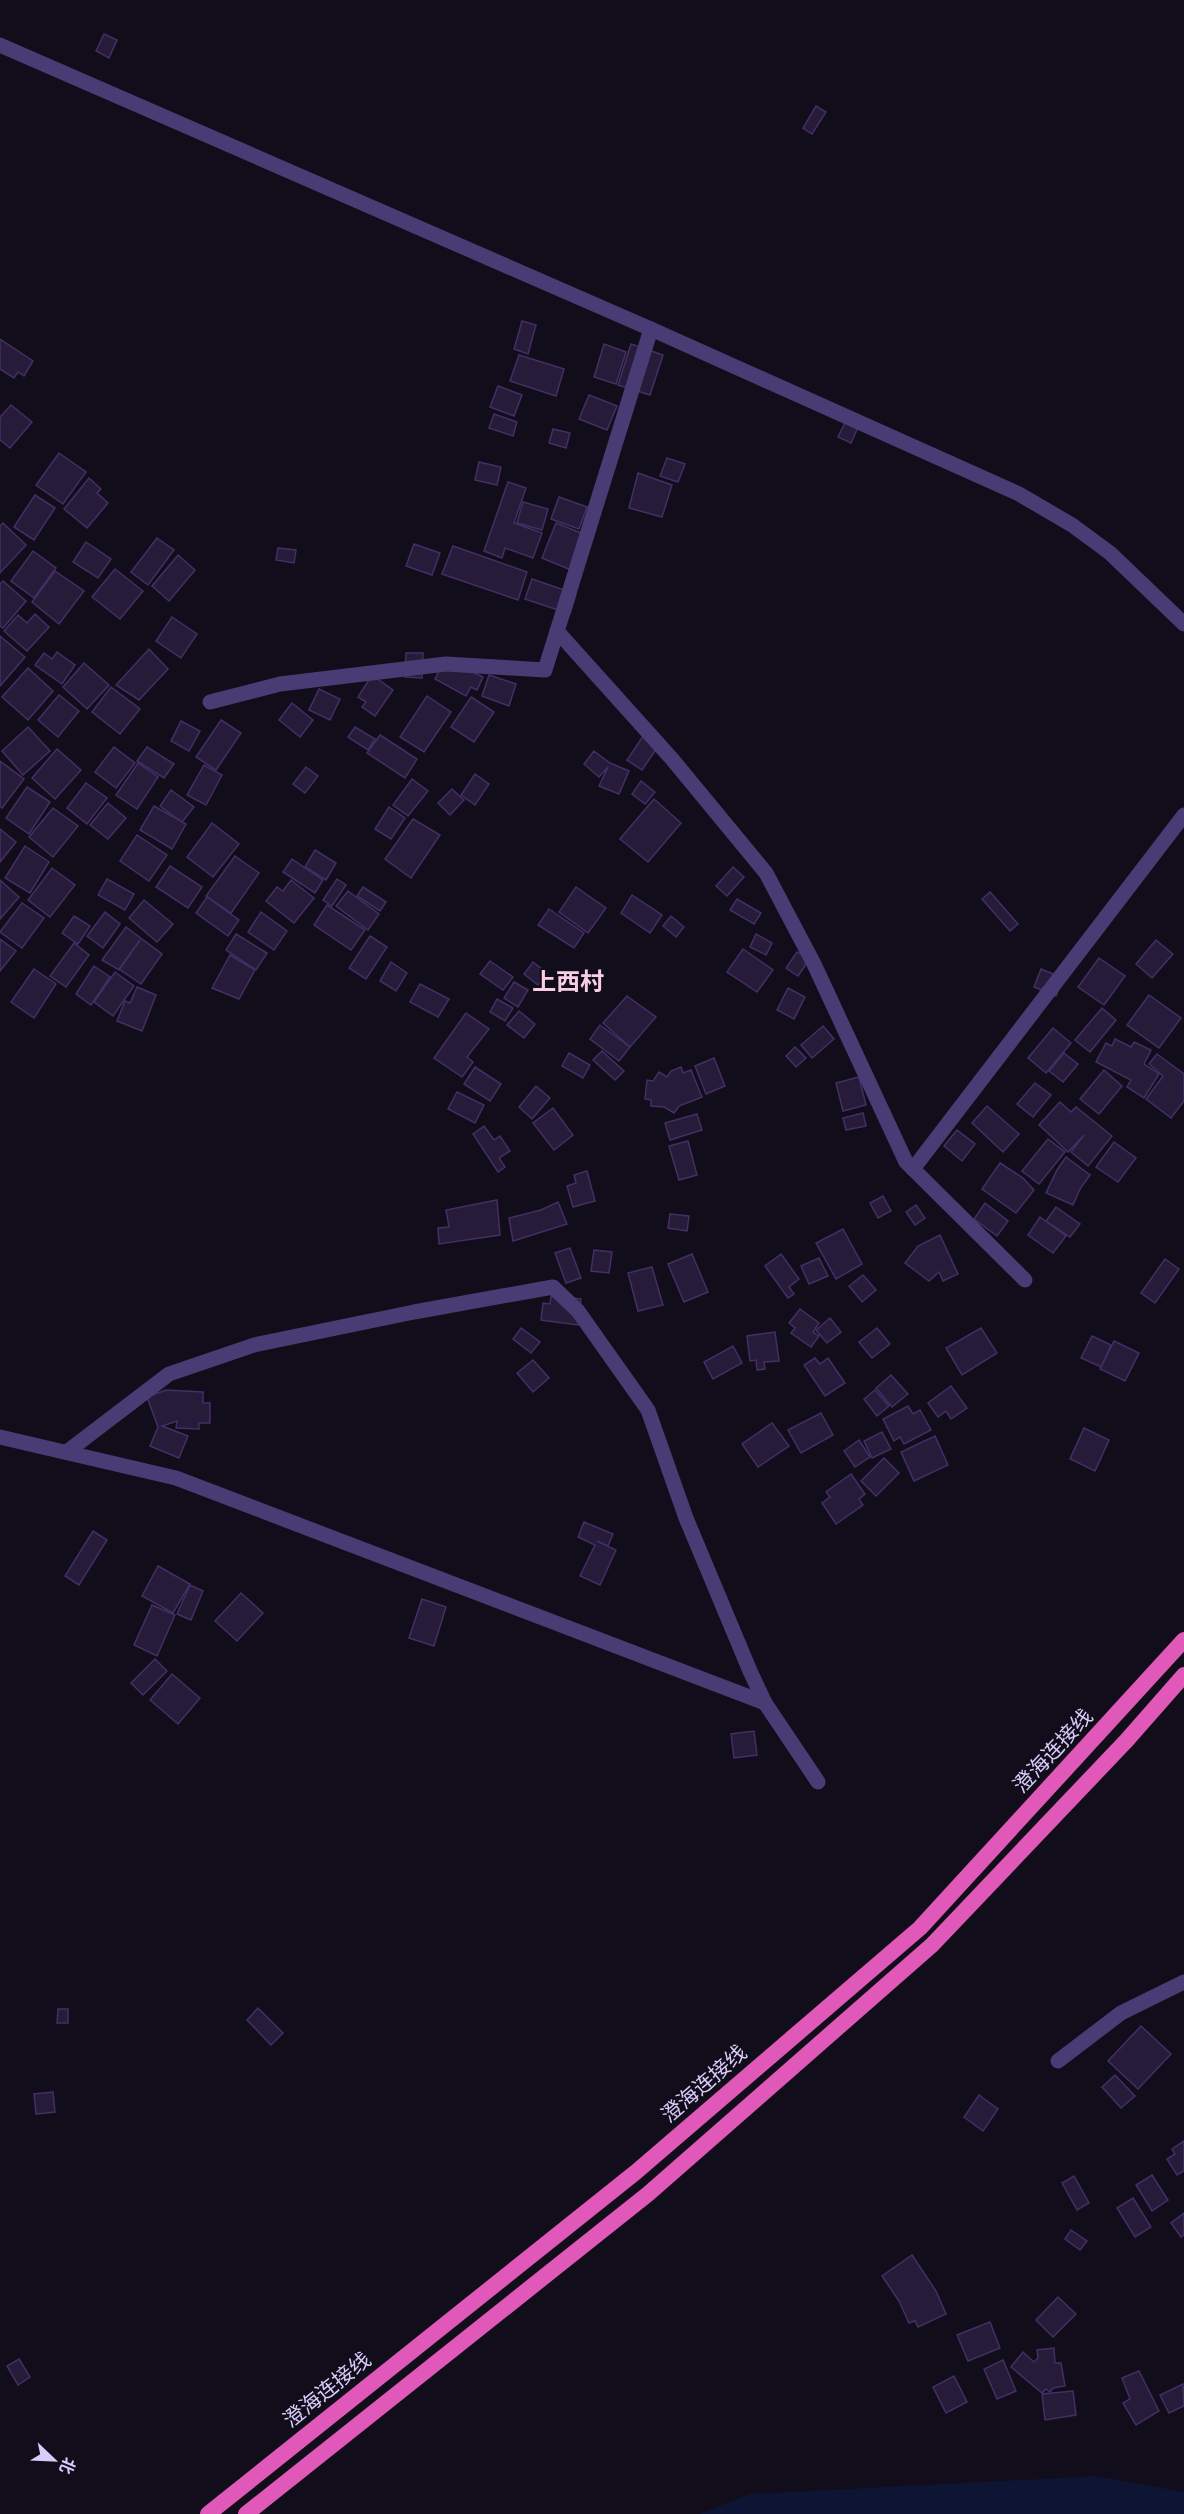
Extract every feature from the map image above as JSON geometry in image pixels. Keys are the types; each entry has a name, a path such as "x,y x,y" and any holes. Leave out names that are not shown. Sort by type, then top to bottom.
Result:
{"highway":[{"name":"澄海连接线","path":"208,2514 636,2172 920,1928 1184,1640"},
{"path":"246,2514 648,2194 932,1944 1127,1740 1184,1675"}],"street":[{"path":"0,45 651,329 1018,494 1072,525 1110,553 1184,624"},
{"path":"210,702 280,684 446,664 545,670 651,329"},
{"path":"557,631 672,759 766,873 814,964 906,1162 1025,1280"},
{"path":"913,1169 1184,815"},
{"path":"68,1451 169,1374 254,1345 414,1312 554,1287 579,1311 648,1410 686,1518 765,1702 818,1782"},
{"path":"0,1437 176,1478 765,1702"},
{"path":"1058,2061 1121,2013 1184,1982"}],"water":[{"path":"1096,2476 1184,2492 1184,2514 699,2514 750,2494"}],"building":[{"path":"104,34 117,40 109,58 96,51"},
{"path":"816,106 826,112 812,134 803,128"},
{"path":"522,321 536,325 528,354 514,349"},
{"path":"0,339 33,361 24,376 18,372 14,378 0,369"},
{"path":"604,344 626,352 616,384 594,377"},
{"path":"631,344 663,355 650,395 618,385"},
{"path":"519,355 564,369 556,396 510,381"},
{"path":"498,386 522,395 514,416 490,407"},
{"path":"589,395 617,406 607,430 579,419"},
{"path":"11,405 32,422 10,448 0,440 0,417"},
{"path":"494,414 517,422 513,436 489,428"},
{"path":"847,419 859,425 851,443 838,437"},
{"path":"553,429 570,433 566,448 549,443"},
{"path":"59,453 86,472 63,504 36,485"},
{"path":"667,458 685,464 678,482 660,476"},
{"path":"479,462 501,467 497,485 475,480"},
{"path":"638,473 672,485 662,517 629,508"},
{"path":"89,478 101,489 97,493 108,503 87,528 64,509"},
{"path":"508,482 526,488 514,523 542,533 533,558 505,548 502,558 484,551"},
{"path":"35,495 55,508 34,540 14,527"},
{"path":"559,497 587,507 579,529 551,519"},
{"path":"523,502 548,509 542,530 517,523"},
{"path":"3,523 26,545 0,573 0,526"},
{"path":"556,523 586,535 571,570 542,558"},
{"path":"157,538 174,550 148,585 131,572"},
{"path":"86,542 111,559 98,578 73,562"},
{"path":"414,544 440,553 432,575 406,566"},
{"path":"453,546 527,572 518,600 442,574"},
{"path":"278,548 296,550 294,563 276,560"},
{"path":"33,551 56,568 34,598 11,581"},
{"path":"178,555 195,570 169,601 152,586"},
{"path":"115,569 143,591 120,619 92,597"},
{"path":"55,571 84,591 59,624 32,602"},
{"path":"532,579 576,594 570,614 525,599"},
{"path":"3,581 26,601 3,628 0,626 0,584"},
{"path":"35,614 49,627 27,651 4,631 18,615 27,623"},
{"path":"172,617 197,634 181,658 156,641"},
{"path":"0,636 25,657 0,686"},
{"path":"149,649 168,669 139,700 116,685"},
{"path":"57,652 75,665 62,684 35,665 44,653 52,659"},
{"path":"406,653 423,653 422,678 405,677"},
{"path":"84,663 109,685 87,709 63,687"},
{"path":"443,663 463,667 483,677 477,690 471,687 466,696 435,679"},
{"path":"28,668 53,691 28,720 2,697"},
{"path":"372,675 393,690 375,716 362,707 366,702 358,697"},
{"path":"489,675 516,684 509,706 482,696"},
{"path":"111,687 140,709 120,734 92,712"},
{"path":"319,689 340,699 330,720 309,710"},
{"path":"59,695 79,711 58,737 38,720"},
{"path":"427,696 451,712 424,752 400,737"},
{"path":"471,697 494,712 474,742 451,727"},
{"path":"292,703 313,720 300,737 279,720"},
{"path":"221,720 241,733 216,770 196,757"},
{"path":"181,721 200,731 189,751 171,741"},
{"path":"28,727 50,751 23,775 2,751"},
{"path":"355,727 375,739 368,750 348,737"},
{"path":"648,729 663,739 642,770 627,760"},
{"path":"380,735 417,759 405,778 367,753"},
{"path":"114,747 135,763 116,788 95,772"},
{"path":"147,747 174,764 164,778 137,761"},
{"path":"57,749 81,770 55,799 32,778"},
{"path":"594,751 610,763 629,771 619,794 599,786 608,767 599,777 584,764"},
{"path":"0,761 24,779 2,808 0,806"},
{"path":"138,763 158,777 137,809 116,795"},
{"path":"204,765 222,775 206,805 187,795"},
{"path":"306,767 318,776 305,793 293,784"},
{"path":"475,774 489,784 475,805 461,795"},
{"path":"412,779 428,791 408,816 393,805"},
{"path":"641,781 655,792 645,804 632,794"},
{"path":"86,783 107,798 87,824 67,808"},
{"path":"27,787 50,802 29,834 6,818"},
{"path":"452,789 464,800 450,815 438,803"},
{"path":"171,790 194,807 182,822 160,806"},
{"path":"654,799 681,823 648,862 620,839"},
{"path":"108,803 126,818 108,839 90,825"},
{"path":"154,806 186,824 172,849 140,830"},
{"path":"389,807 405,818 391,839 375,829"},
{"path":"53,808 78,826 53,857 29,837"},
{"path":"413,819 440,835 411,878 385,859"},
{"path":"212,823 239,844 213,877 187,857"},
{"path":"0,829 16,842 0,862"},
{"path":"137,835 167,855 149,881 120,861"},
{"path":"25,846 49,862 30,893 5,878"},
{"path":"315,850 336,863 326,880 305,867"},
{"path":"235,856 259,873 231,913 206,896"},
{"path":"292,859 323,880 315,893 283,872"},
{"path":"170,866 202,887 188,908 156,887"},
{"path":"733,867 744,877 727,896 716,886"},
{"path":"52,868 75,885 50,917 28,900"},
{"path":"107,879 134,894 125,910 98,895"},
{"path":"337,879 346,885 332,906 323,900"},
{"path":"0,880 19,897 0,919"},
{"path":"291,880 314,898 294,923 266,901 277,887 283,891"},
{"path":"363,887 386,902 380,911 357,896"},
{"path":"576,887 606,908 588,933 559,912"},
{"path":"348,891 379,914 368,930 336,906"},
{"path":"990,892 1018,924 1010,931 982,899"},
{"path":"632,895 662,915 650,933 621,913"},
{"path":"207,897 239,920 228,936 196,913"},
{"path":"737,899 761,913 754,924 730,910"},
{"path":"144,900 173,924 157,942 129,918"},
{"path":"22,903 44,918 22,948 0,932"},
{"path":"327,905 365,930 351,950 314,925"},
{"path":"549,909 584,933 574,948 538,925"},
{"path":"105,912 120,924 103,948 87,936"},
{"path":"261,912 287,931 274,950 248,932"},
{"path":"74,916 90,926 78,944 62,933"},
{"path":"671,916 684,927 676,937 663,926"},
{"path":"126,927 162,954 141,984 102,960"},
{"path":"236,934 267,953 256,970 226,950"},
{"path":"756,934 772,943 766,955 750,947"},
{"path":"370,936 387,947 366,979 349,968"},
{"path":"0,939 16,951 0,971"},
{"path":"1156,940 1173,954 1152,978 1136,964"},
{"path":"74,943 89,955 66,987 50,976"},
{"path":"743,949 773,970 757,992 727,972"},
{"path":"797,952 809,960 798,976 786,968"},
{"path":"230,955 255,970 239,999 212,988"},
{"path":"1099,958 1125,976 1104,1005 1078,987"},
{"path":"490,961 513,977 503,990 480,974"},
{"path":"391,962 407,973 396,991 380,981"},
{"path":"533,962 547,973 538,985 524,974"},
{"path":"94,966 110,977 91,1005 76,994"},
{"path":"34,969 56,984 34,1018 11,1002"},
{"path":"1041,969 1063,978 1056,996 1034,987"},
{"path":"115,972 134,986 113,1016 94,1002"},
{"path":"514,982 528,990 518,1007 504,998"},
{"path":"420,984 449,999 438,1017 410,1002"},
{"path":"137,987 156,995 142,1031 117,1021 125,1001 130,1003"},
{"path":"788,988 805,997 794,1019 777,1010"},
{"path":"1149,995 1181,1018 1159,1048 1127,1025"},
{"path":"627,996 656,1017 630,1047 603,1023"},
{"path":"497,999 513,1008 505,1021 490,1012"},
{"path":"1102,1008 1116,1020 1090,1052 1075,1040"},
{"path":"519,1011 535,1024 524,1038 507,1025"},
{"path":"466,1013 489,1029 467,1057 473,1062 462,1077 434,1058"},
{"path":"600,1025 630,1047 619,1061 590,1039"},
{"path":"823,1026 834,1039 812,1058 801,1045"},
{"path":"1053,1028 1071,1043 1046,1073 1028,1058"},
{"path":"1115,1039 1131,1047 1134,1042 1151,1050 1144,1064 1159,1074 1144,1098 1127,1087 1131,1080 1096,1062 1106,1043 1112,1046"},
{"path":"795,1047 806,1058 796,1067 786,1056"},
{"path":"602,1051 624,1071 615,1080 593,1060"},
{"path":"569,1053 590,1065 583,1078 562,1066"},
{"path":"1064,1053 1078,1064 1063,1082 1049,1071"},
{"path":"1157,1054 1184,1074 1184,1101 1171,1118 1146,1099 1163,1076 1149,1064"},
{"path":"714,1058 725,1086 706,1094 695,1066"},
{"path":"475,1067 501,1084 490,1101 464,1084"},
{"path":"681,1067 683,1073 691,1070 702,1097 679,1106 674,1113 664,1107 651,1106 651,1100 645,1099 647,1080 653,1081 659,1072 667,1077 671,1071"},
{"path":"1104,1070 1122,1086 1099,1114 1080,1099"},
{"path":"859,1077 866,1105 843,1111 836,1083"},
{"path":"1035,1083 1051,1095 1033,1117 1017,1104"},
{"path":"536,1086 550,1098 532,1119 519,1107"},
{"path":"457,1092 484,1105 475,1123 448,1109"},
{"path":"1060,1102 1071,1112 1076,1107 1112,1136 1088,1166 1071,1152 1084,1135 1068,1152 1039,1125"},
{"path":"987,1106 1019,1134 1003,1152 972,1123"},
{"path":"553,1108 573,1135 554,1150 533,1123"},
{"path":"863,1113 866,1126 846,1130 843,1118"},
{"path":"697,1114 702,1130 670,1140 665,1123"},
{"path":"484,1126 494,1140 500,1136 510,1151 499,1158 505,1167 498,1172 473,1134"},
{"path":"957,1130 975,1144 962,1161 944,1146"},
{"path":"1048,1139 1065,1152 1039,1184 1022,1171"},
{"path":"688,1141 697,1175 679,1180 669,1146"},
{"path":"1114,1142 1136,1158 1118,1182 1096,1167"},
{"path":"1066,1157 1090,1175 1073,1205 1046,1193"},
{"path":"1000,1163 1023,1178 1034,1190 1016,1213 982,1189"},
{"path":"587,1171 595,1201 573,1207 567,1186 576,1183 574,1175"},
{"path":"883,1196 891,1211 878,1218 870,1203"},
{"path":"497,1200 500,1235 439,1244 438,1228 449,1227 446,1210"},
{"path":"558,1202 567,1224 513,1241 509,1218 541,1210"},
{"path":"985,1203 1008,1221 997,1236 974,1219"},
{"path":"916,1205 925,1218 915,1225 906,1212"},
{"path":"1056,1207 1080,1224 1070,1237 1046,1221"},
{"path":"670,1214 689,1216 687,1231 668,1228"},
{"path":"1040,1217 1066,1236 1053,1253 1028,1235"},
{"path":"843,1229 862,1264 836,1279 816,1243"},
{"path":"940,1235 958,1274 943,1281 939,1272 929,1281 905,1263 918,1246"},
{"path":"570,1248 581,1278 566,1283 555,1253"},
{"path":"594,1250 612,1252 609,1273 591,1271"},
{"path":"692,1254 708,1292 684,1302 668,1264"},
{"path":"781,1254 799,1279 789,1287 794,1294 788,1298 765,1266"},
{"path":"819,1258 828,1276 809,1284 801,1266"},
{"path":"1165,1259 1179,1269 1155,1303 1141,1293"},
{"path":"652,1267 663,1305 638,1311 628,1273"},
{"path":"863,1275 876,1290 862,1302 849,1286"},
{"path":"551,1296 581,1299 578,1325 541,1320 543,1303 550,1304"},
{"path":"800,1309 819,1323 813,1332 819,1336 811,1347 791,1333 795,1328 789,1323"},
{"path":"830,1318 841,1332 827,1343 816,1330"},
{"path":"521,1328 540,1342 531,1353 513,1339"},
{"path":"877,1328 890,1344 872,1358 859,1342"},
{"path":"981,1328 997,1353 962,1375 946,1348"},
{"path":"775,1332 779,1361 764,1362 765,1369 757,1370 756,1360 750,1361 747,1336"},
{"path":"1092,1336 1111,1345 1101,1367 1081,1358"},
{"path":"1114,1341 1139,1353 1125,1381 1100,1369"},
{"path":"733,1346 742,1363 713,1379 704,1362"},
{"path":"815,1358 820,1364 828,1358 845,1383 825,1396 804,1365"},
{"path":"533,1360 549,1378 533,1392 517,1373"},
{"path":"891,1375 908,1394 892,1407 876,1388"},
{"path":"951,1386 967,1408 951,1419 946,1411 938,1417 928,1403"},
{"path":"166,1390 203,1392 203,1403 210,1403 210,1423 199,1423 199,1429 176,1428 177,1421 162,1426 188,1436 179,1458 150,1446 158,1427 147,1397"},
{"path":"875,1390 889,1406 877,1416 864,1399"},
{"path":"908,1406 913,1414 920,1410 931,1430 904,1444 900,1437 894,1441 883,1419"},
{"path":"821,1413 833,1435 801,1453 788,1430"},
{"path":"772,1423 789,1446 758,1467 742,1444"},
{"path":"1084,1428 1109,1440 1095,1471 1070,1459"},
{"path":"882,1432 891,1449 872,1458 864,1441"},
{"path":"935,1436 948,1465 914,1481 901,1452"},
{"path":"859,1440 870,1457 855,1467 844,1451"},
{"path":"884,1458 899,1473 876,1496 861,1481"},
{"path":"851,1474 865,1494 859,1499 863,1505 836,1524 822,1503 830,1497 826,1492"},
{"path":"584,1522 613,1534 608,1546 597,1541 616,1550 600,1585 580,1576 595,1545 578,1537"},
{"path":"93,1531 107,1540 79,1585 65,1576"},
{"path":"158,1566 190,1584 173,1613 142,1596"},
{"path":"190,1585 203,1591 191,1620 177,1614"},
{"path":"241,1593 263,1613 237,1641 215,1621"},
{"path":"422,1599 446,1607 434,1646 409,1638"},
{"path":"152,1605 175,1615 157,1656 134,1645"},
{"path":"155,1659 167,1671 143,1695 131,1683"},
{"path":"172,1674 200,1698 178,1724 150,1700"},
{"path":"754,1731 757,1755 734,1758 731,1734"},
{"path":"258,2008 283,2033 271,2045 247,2020"},
{"path":"58,2009 68,2009 68,2023 57,2023"},
{"path":"1141,2026 1171,2054 1138,2089 1108,2061"},
{"path":"1115,2075 1135,2096 1121,2108 1102,2087"},
{"path":"53,2092 55,2112 36,2114 34,2094"},
{"path":"979,2095 998,2109 983,2131 964,2117"},
{"path":"1184,2141 1184,2171 1177,2175 1167,2159 1175,2154 1172,2149"},
{"path":"1152,2175 1168,2200 1152,2211 1136,2185"},
{"path":"1074,2176 1089,2203 1077,2210 1062,2183"},
{"path":"1133,2198 1151,2227 1135,2237 1117,2208"},
{"path":"1184,2213 1184,2235 1181,2237 1171,2223"},
{"path":"1071,2230 1087,2241 1080,2250 1065,2239"},
{"path":"912,2255 936,2291 946,2314 918,2327 915,2321 909,2323 899,2301 882,2276"},
{"path":"1058,2297 1076,2314 1053,2337 1036,2320"},
{"path":"990,2322 1000,2348 968,2361 957,2335"},
{"path":"1054,2348 1055,2363 1061,2363 1065,2386 1053,2388 1050,2392 1046,2389 1042,2393 1011,2367 1023,2352 1034,2362 1038,2358 1037,2350"},
{"path":"19,2359 30,2377 18,2385 7,2366"},
{"path":"1003,2360 1016,2391 997,2399 984,2369"},
{"path":"1139,2371 1159,2411 1136,2425 1123,2403 1130,2399 1122,2378"},
{"path":"954,2376 967,2402 946,2413 933,2387"},
{"path":"1183,2384 1184,2406 1169,2413 1160,2395"},
{"path":"1073,2391 1076,2415 1045,2420 1042,2394"}],"district":[{"name":"上西村","path":"568,982"}]}
